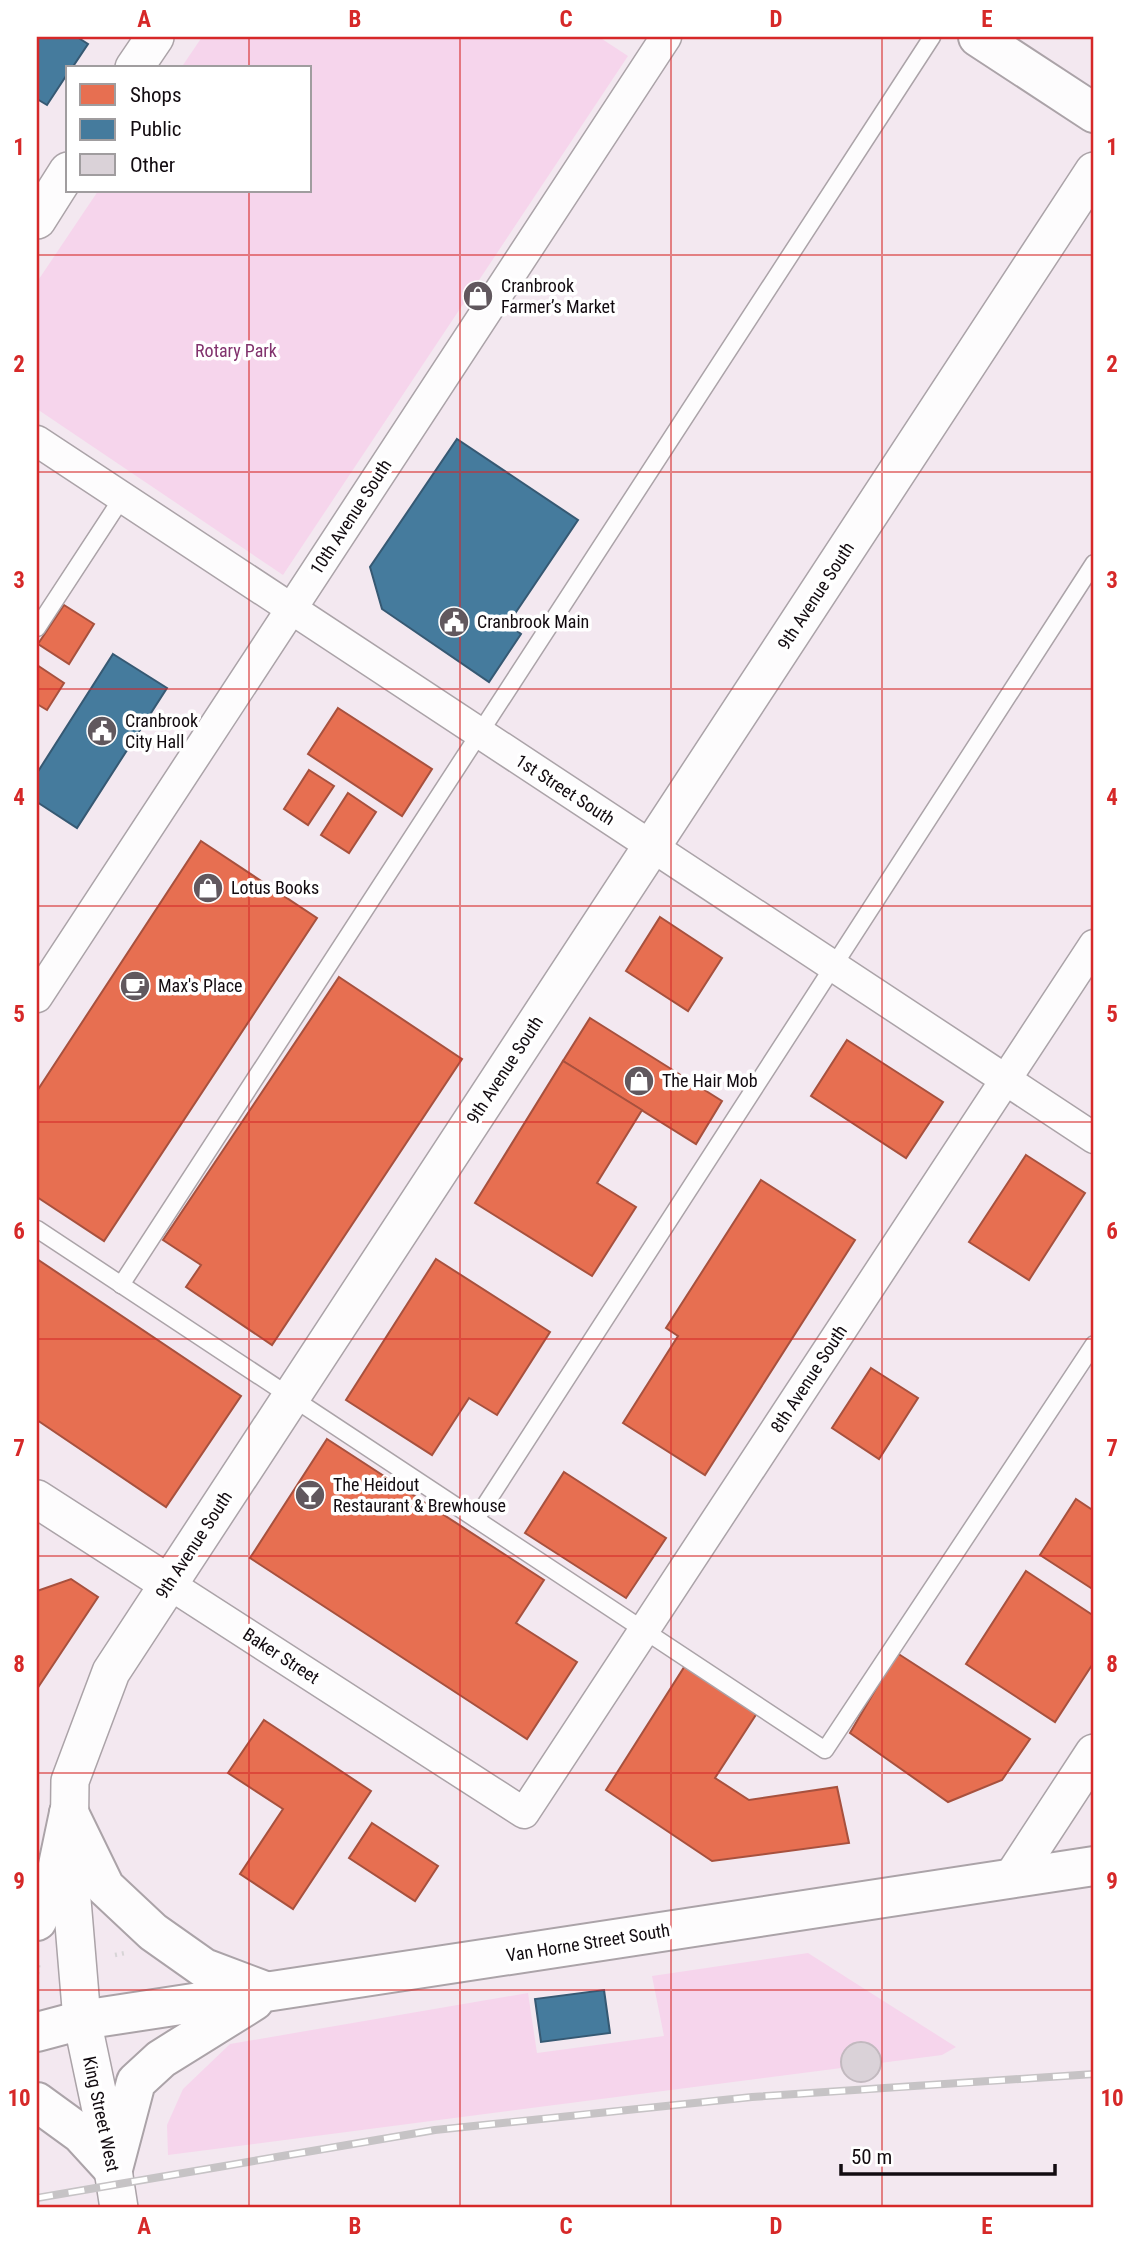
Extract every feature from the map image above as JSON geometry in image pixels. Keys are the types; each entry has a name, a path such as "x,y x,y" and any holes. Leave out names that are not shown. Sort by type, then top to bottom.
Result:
{"main road":[{"path":"978,37 1094,113"},
{"path":"37,1921 53,1889 69,1813"},
{"path":"69,1813 105,1886 153,1932 204,1968 267,1992"},
{"name":"Van Horne Street South","path":"37,2032 82,2020 1094,1866"},
{"path":"113,2169 136,2082 161,2059 267,1992"},
{"path":"37,2102 81,2134 113,2169"}],"street":[{"path":"135,66 155,37"},
{"name":"10th Avenue South","path":"37,997 666,37"},
{"name":"9th Avenue South","path":"82,2020 69,1864 70,1781 111,1672 1094,171"},
{"path":"37,220 66,174"},
{"name":"1st Street South","path":"37,441 1094,1138"},
{"name":"8th Avenue South","path":"524,1813 1094,945"},
{"name":"Baker Street","path":"37,1499 524,1813"},
{"path":"1013,1877 1094,1753"},
{"name":"King Street West","path":"82,2020 120,2208"}],"lane":[{"path":"121,1285 932,37"},
{"path":"37,628 122,498"},
{"path":"476,1519 1094,563"},
{"path":"37,1229 825,1750 1094,1344"}],"path":[{"path":"115,1955 125,1953"},
{"path":"37,1974 39,1961"}],"green space":[{"name":"Rotary Park","path":"202,37 599,37 628,56 283,575 37,409 37,282 97,192 312,192 312,66 182,66"},
{"path":"808,1953 956,2047 942,2055 168,2155 167,2125 183,2089 230,2044 528,1993 537,2053 664,2036 652,1976"}],"building: Shops":[{"path":"64,605 94,624 69,664 38,644"},
{"path":"37,665 64,683 47,710 37,704"},
{"path":"338,708 432,769 402,816 308,754"},
{"path":"309,770 334,786 308,825 284,809"},
{"path":"348,793 376,812 349,853 321,835"},
{"path":"201,841 317,918 104,1241 37,1197 37,1091"},
{"path":"660,917 722,958 688,1011 626,971"},
{"path":"339,977 462,1059 272,1345 186,1287 201,1265 163,1240"},
{"path":"590,1018 722,1101 696,1144 563,1061"},
{"path":"847,1040 943,1102 906,1158 811,1096"},
{"path":"563,1061 642,1110 597,1183 636,1207 592,1276 475,1203"},
{"path":"1026,1155 1085,1193 1029,1280 969,1242"},
{"path":"761,1180 855,1240 705,1475 623,1423 678,1336 666,1328"},
{"path":"37,1259 241,1396 166,1507 37,1420"},
{"path":"436,1259 550,1332 497,1415 469,1398 432,1455 346,1400"},
{"path":"871,1368 918,1398 879,1459 832,1428"},
{"path":"327,1439 544,1580 516,1623 577,1662 527,1739 250,1558"},
{"path":"564,1472 666,1538 626,1598 525,1533"},
{"path":"1076,1499 1094,1511 1094,1590 1040,1555"},
{"path":"1026,1571 1094,1616 1094,1662 1055,1722 966,1664"},
{"path":"71,1579 98,1597 37,1689 37,1591"},
{"path":"897,1653 1030,1739 1002,1780 948,1802 850,1733"},
{"path":"688,1661 759,1710 715,1778 749,1800 837,1787 849,1843 712,1861 606,1790"},
{"path":"264,1720 371,1791 293,1909 240,1874 283,1809 228,1773"},
{"path":"372,1823 438,1866 415,1901 349,1858"}],"building: Public":[{"path":"37,37 77,37 88,44 73,66 66,66 66,76 47,105 37,99"},
{"path":"457,439 578,520 508,624 521,634 489,682 382,609 370,567"},
{"name":"Cranbrook City Hall","path":"113,654 167,688 77,828 37,802 37,773"},
{"path":"604,1990 610,2033 541,2042 535,1999"}],"building: Other":[{"path":"861,2042 869,2043 875,2048 880,2054 880,2070 875,2076 869,2081 861,2082 853,2081 847,2076 842,2070 841,2062 842,2054 847,2048 853,2043"}],"railway":[{"path":"37,2198 435,2130 752,2097 1094,2074"}],"place":[{"name":"Cranbrook Farmer’s Market","path":"478,296"},
{"name":"Cranbrook Main","path":"454,622"},
{"name":"Cranbrook City Hall","path":"102,731"},
{"name":"Lotus Books","path":"208,888"},
{"name":"Max's Place","path":"135,986"},
{"name":"The Hair Mob","path":"639,1081"},
{"name":"The Heidout Restaurant & Brewhouse","path":"310,1495"}]}
